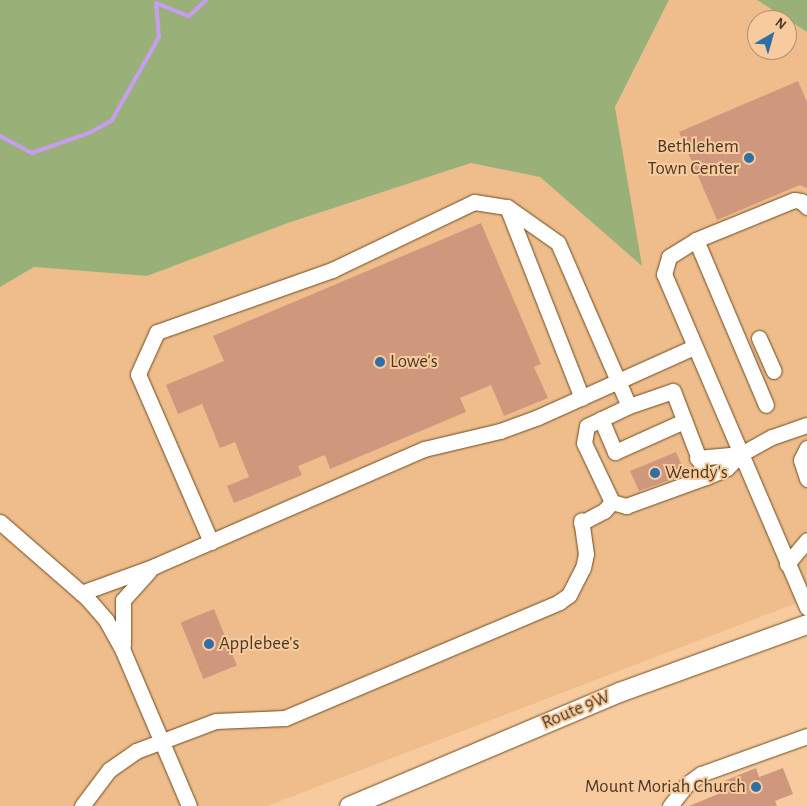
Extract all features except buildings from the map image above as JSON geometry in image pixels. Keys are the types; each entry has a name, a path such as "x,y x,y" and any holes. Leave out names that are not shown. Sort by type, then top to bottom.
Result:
{"main road":[{"name":"Route 9W","path":"349,806 611,696 807,624"}],"lane":[{"path":"807,207 801,201 794,200 696,240 669,257 664,274 807,608"},
{"path":"211,542 138,374 157,332 332,270 474,202 507,207 558,243 620,381 629,406"},
{"path":"507,207 582,398"},
{"path":"696,240 766,406"},
{"path":"759,338 774,371"},
{"path":"81,593 155,566 424,449 500,431 582,398 694,347"},
{"path":"706,477 697,458 673,391 629,406 587,426 584,443 612,502 626,506 706,477 727,468 741,454 782,432 807,425"},
{"path":"601,419 615,452 684,421"},
{"path":"807,448 801,460 807,479"},
{"path":"697,458 741,454"},
{"path":"807,454 807,465"},
{"path":"82,806 109,770 124,757 216,721 285,718 559,602 569,595 583,568 586,554 581,522 604,511 612,502"},
{"path":"0,522 81,593 106,620 123,651 188,806"},
{"path":"787,564 807,540"},
{"path":"123,651 120,615 123,600 134,584 155,566"},
{"path":"670,806 701,774 804,738"}],"shaded area":[{"path":"669,0 757,0 773,10 747,10 747,60 797,60 797,26 807,32 807,599 267,806 0,806 0,287 33,267 147,276 288,223 471,163 540,177 641,265 615,107"}],"green space":[{"path":"0,0 669,0 615,107 642,266 540,177 471,163 288,223 147,276 34,267 0,287"},
{"path":"757,0 807,0 807,32 797,26 797,10 773,10"}],"waterway":[{"path":"0,136 32,153 89,133 112,120 159,37 156,3 189,16 206,0"}],"place":[{"name":"Bethlehem Town Center","path":"749,158"},
{"name":"Lowe's","path":"380,362"},
{"name":"Wendy's","path":"655,473"},
{"name":"Applebee's","path":"209,644"},
{"name":"Mount Moriah Church","path":"756,787"}]}
